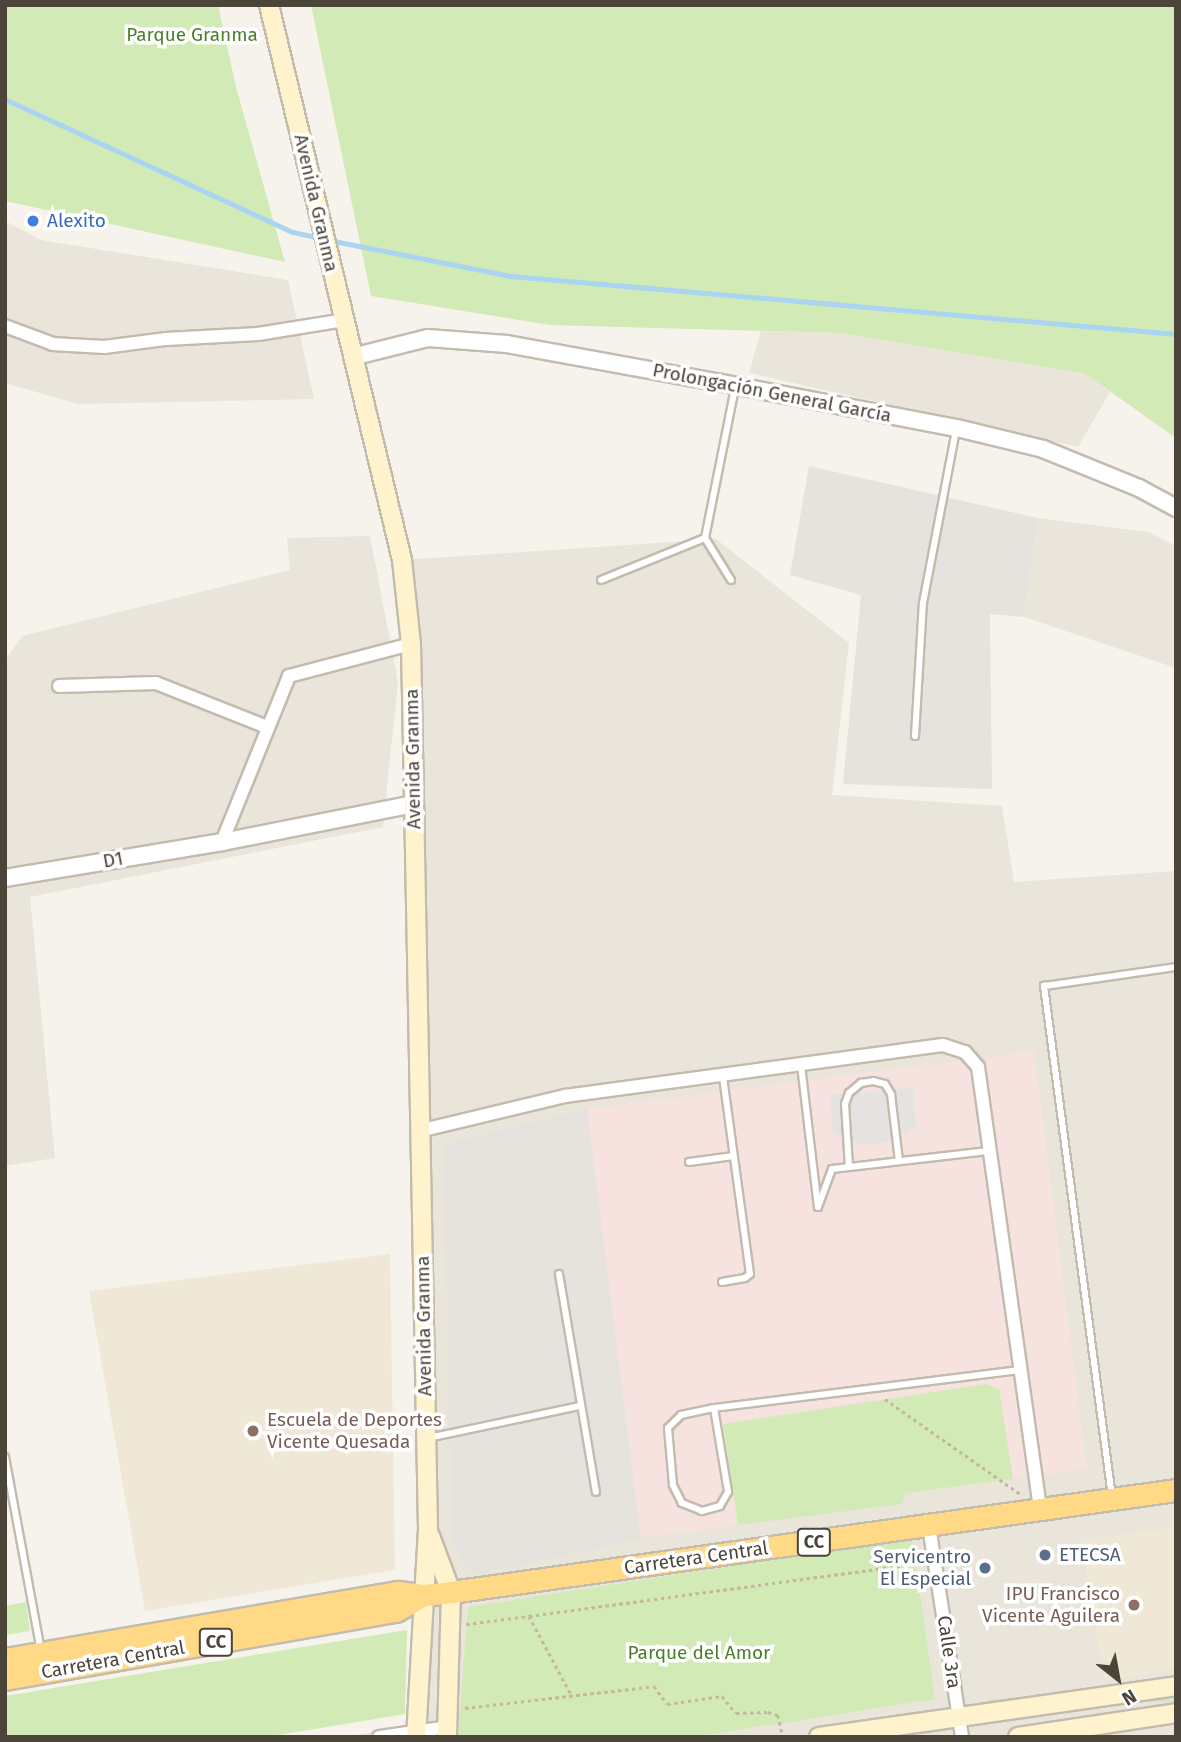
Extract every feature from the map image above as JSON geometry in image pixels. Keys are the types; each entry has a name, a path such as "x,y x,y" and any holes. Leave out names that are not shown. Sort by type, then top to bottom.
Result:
{"highway":[{"name":"Carretera Central","path":"5,1659 398,1592 424,1595 451,1592 1176,1490"},
{"name":"Carretera Central","path":"5,1679 396,1611 424,1595"}],"main road":[{"name":"Avenida Granma","path":"269,5 344,320 356,356 402,560 411,643 428,1529 416,1734"},
{"name":"Avenida Granma","path":"428,1529 451,1592 448,1725"},
{"path":"819,1737 1176,1686"},
{"path":"1018,1737 1176,1713"}],"street":[{"path":"5,326 53,344 104,347 166,339 258,334 344,320"},
{"name":"Prolongación General García","path":"356,356 428,338 507,344 735,386 957,428 1043,449 1139,488 1176,508"},
{"path":"222,842 289,676 411,643"},
{"path":"59,686 156,683 267,726"},
{"name":"D1","path":"5,878 222,842 414,804"},
{"path":"419,1131 565,1096 943,1045 965,1052 978,1067 1040,1508"},
{"name":"Calle 3ra","path":"929,1525 962,1737"},
{"path":"379,1737 416,1734 448,1725"}],"lane":[{"path":"731,580 705,538 735,386"},
{"path":"915,736 923,603 957,428"},
{"path":"601,580 705,538"},
{"path":"1112,1499 1044,986 1176,967"},
{"path":"801,1065 818,1207 832,1169 988,1151"},
{"path":"722,1282 745,1278 750,1274 723,1076"},
{"path":"849,1167 845,1104 855,1088 873,1081 885,1084 891,1094 899,1161"},
{"path":"688,1162 734,1156"},
{"path":"559,1274 596,1492"},
{"path":"715,1408 728,1492 720,1506 702,1511 682,1503 673,1485 668,1428 681,1415 715,1408 1019,1370"},
{"path":"426,1438 580,1406"},
{"path":"5,1457 41,1652"}],"path":[{"path":"871,1389 1040,1508"},
{"path":"450,1626 936,1561"},
{"path":"529,1616 572,1696"},
{"path":"448,1725 572,1696 654,1686 667,1704 722,1696 736,1713 768,1712 778,1715 783,1737"}],"shaded area":[{"path":"5,221 41,240 288,280 314,399 78,404 5,383"},
{"path":"761,331 839,333 1085,373 1110,392 1078,447 749,373"},
{"path":"809,466 1038,518 1024,617 990,614 992,789 843,784 861,595 790,575"},
{"path":"1038,518 1148,532 1176,546 1176,668 1024,617"},
{"path":"370,536 398,682 383,827 30,897 55,1158 5,1166 5,661 22,636 290,570 287,538"},
{"path":"716,539 849,643 832,795 1002,806 1014,882 1176,871 1176,1737 344,1737 417,1725 426,1610 402,560"},
{"path":"1034,1051 1087,1469 905,1493 902,1504 641,1538 587,1109"},
{"path":"913,1088 916,1127 885,1143 861,1144 833,1134 830,1095"},
{"path":"587,1109 641,1538 479,1574 464,1563 452,1540 443,1145"},
{"name":"Escuela de Deportes Vicente Quesada","path":"390,1254 395,1570 145,1611 89,1291"},
{"name":"IPU Francisco Vicente Aguilera","path":"1176,1527 1176,1669 1105,1680 1080,1540"}],"green space":[{"name":"Parque Granma","path":"5,5 218,5 236,87 285,262 5,201"},
{"path":"311,5 1176,5 1176,438 1084,373 839,333 550,325 371,296"},
{"path":"986,1384 999,1389 1013,1479 905,1493 902,1504 738,1525 723,1424"},
{"name":"Parque del Amor","path":"912,1538 935,1699 693,1737 458,1737 468,1607"},
{"path":"26,1602 30,1631 5,1635 5,1606"},
{"path":"407,1630 405,1714 266,1737 5,1737 5,1696"},
{"path":"989,1699 1176,1699 1176,1702 989,1702"}],"waterway":[{"path":"5,99 293,232 321,238"},
{"path":"329,240 511,276 1176,334"}],"place":[{"name":"Alexito","path":"33,221"},
{"name":"Escuela de Deportes Vicente Quesada","path":"253,1431"},
{"name":"ETECSA","path":"1045,1555"},
{"name":"Servicentro El Especial","path":"985,1568"},
{"name":"IPU Francisco Vicente Aguilera","path":"1134,1605"}]}
